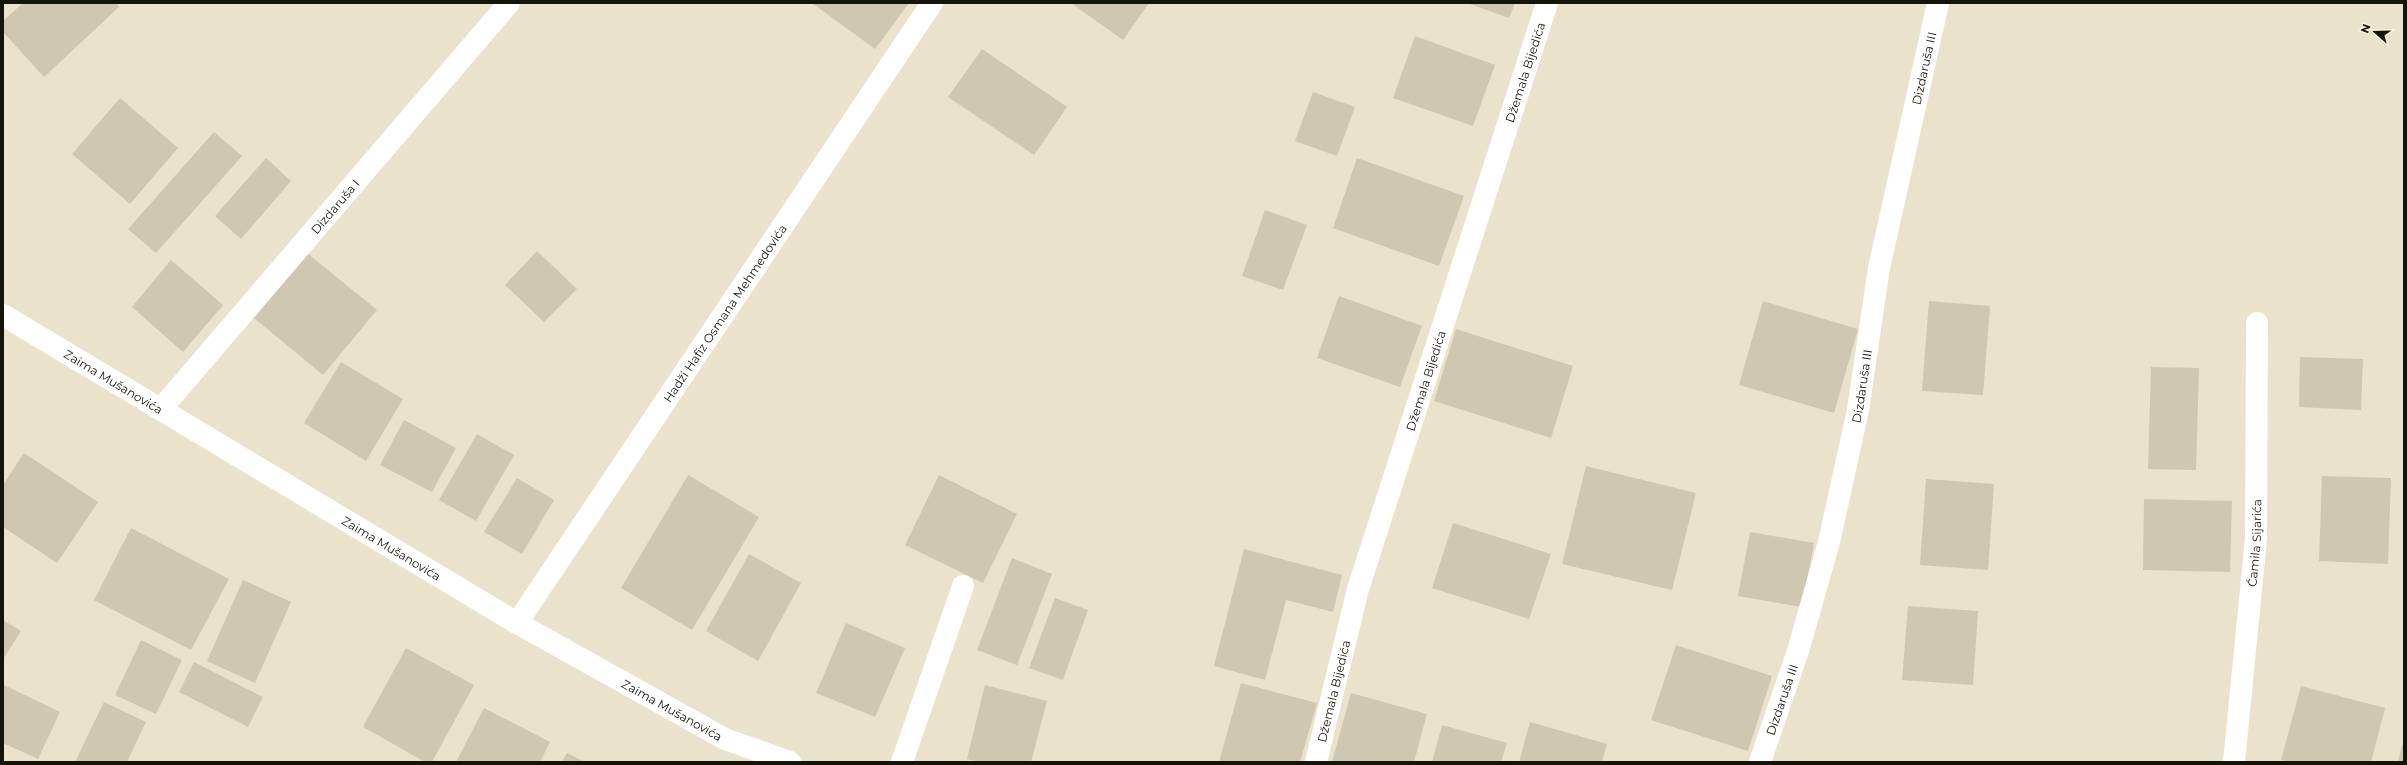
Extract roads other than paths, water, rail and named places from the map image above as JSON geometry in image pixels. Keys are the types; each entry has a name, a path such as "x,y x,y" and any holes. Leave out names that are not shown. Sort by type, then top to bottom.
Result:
{"street":[{"name":"Dizdaruša I","path":"161,409 509,3"},
{"name":"Hadži Hafiz Osmana Mehmedovića","path":"517,623 932,3"},
{"name":"Džemala Bijedića","path":"1316,762 1358,589 1547,3"},
{"name":"Dizdaruša III","path":"1760,762 1798,652 1829,542 1858,410 1879,268 1938,3"},
{"name":"Zaima Mušanovića","path":"3,315 517,623 725,739 790,762"},
{"name":"Ćamila Sijarića","path":"2234,762 2256,539 2257,323"},
{"path":"902,762 963,586"}]}
